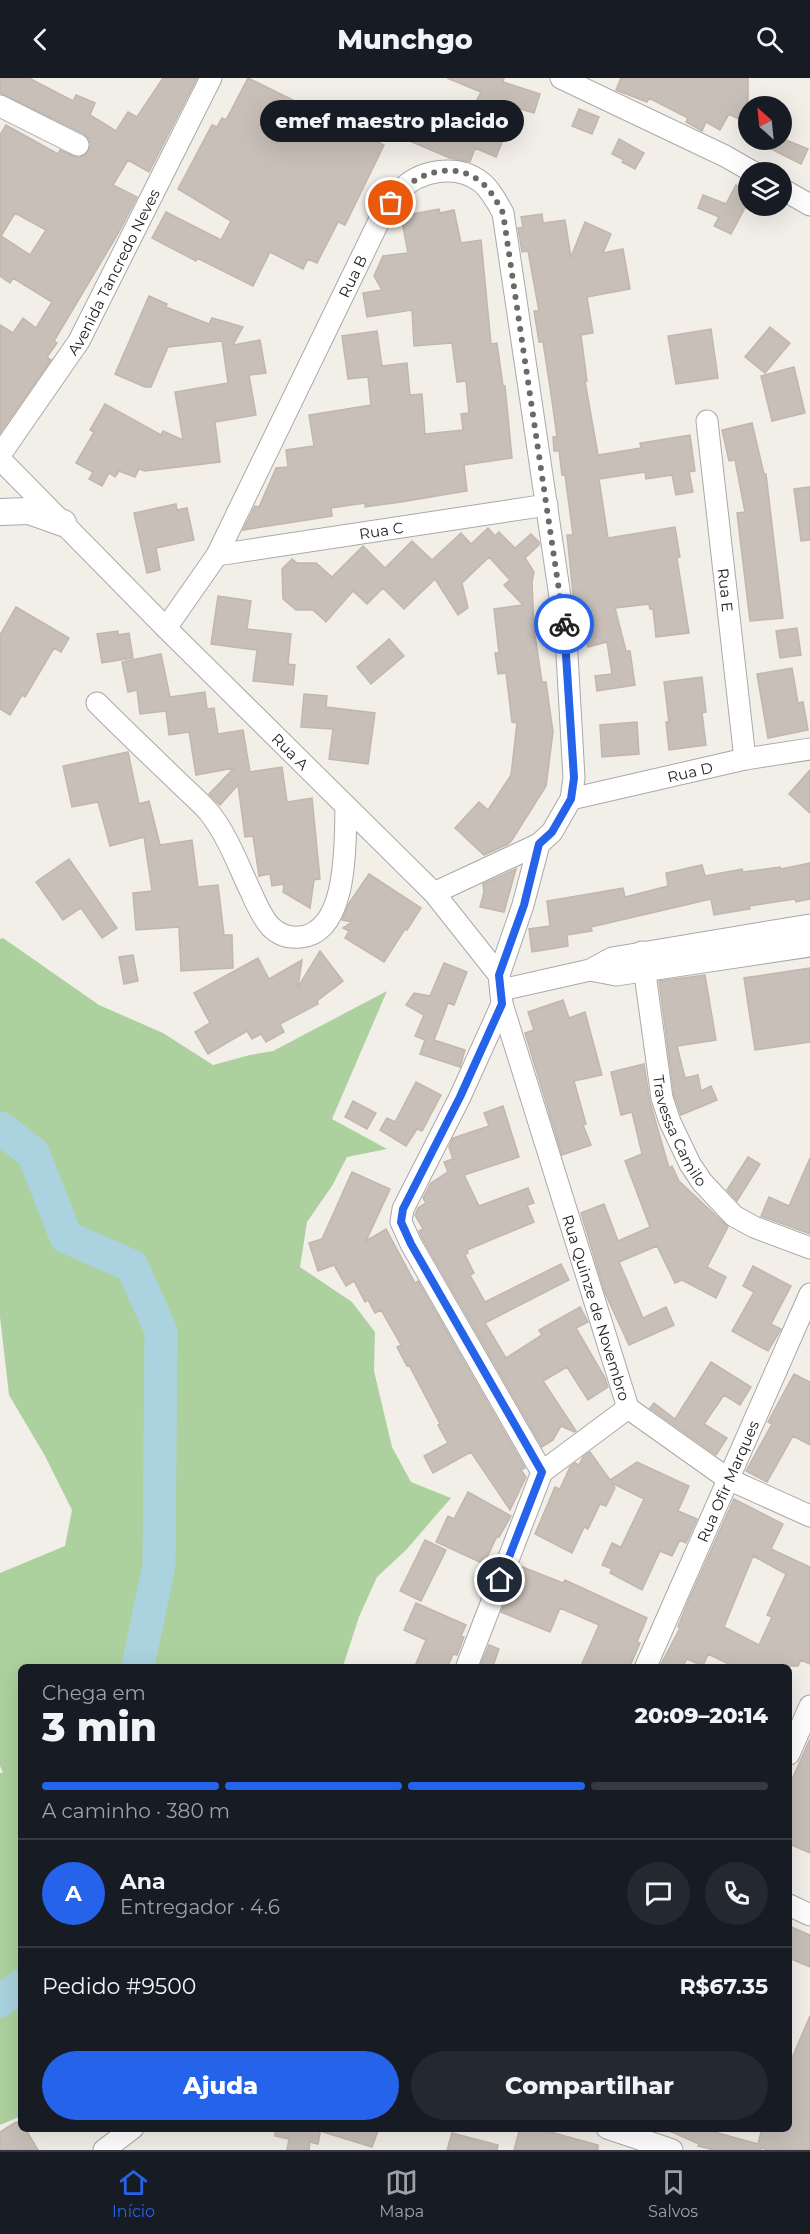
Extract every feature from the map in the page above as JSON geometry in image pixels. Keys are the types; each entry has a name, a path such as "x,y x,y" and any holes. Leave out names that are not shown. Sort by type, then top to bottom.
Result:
{"street":[{"name":"Avenida Tancredo Neves","path":"0,457 79,341 212,78"},
{"path":"561,78 738,163"},
{"path":"3,114 78,145"},
{"name":"Rua B","path":"166,628 217,555 382,215 400,190 422,175 443,170 466,174 481,182 503,213 566,637 574,778 571,799 552,832 539,844 501,990 460,1097 408,1198 401,1222 411,1244 542,1472"},
{"path":"792,195 810,205"},
{"name":"Rua E","path":"707,421 745,759"},
{"name":"Rua A","path":"0,457 166,628 434,893 501,990"},
{"name":"Rua C","path":"217,555 547,505"},
{"path":"0,512 30,511 63,523"},
{"path":"97,703 208,812 227,841 258,908 270,926 281,935 293,938 307,937 320,928 332,912 341,890 345,864 346,806"},
{"name":"Rua D","path":"571,799 745,759 810,750"},
{"path":"434,893 539,844"},
{"path":"501,990 590,970 616,975 643,962 810,925"},
{"path":"643,962 810,946"},
{"name":"Travessa Camilo","path":"643,962 662,1098 670,1122 690,1164 702,1182 734,1216 754,1227 810,1248"},
{"name":"Rua Quinze de Novembro","path":"501,990 628,1408 728,1479 810,1516"},
{"name":"Rua Ofir Marques","path":"647,1664 810,1294"},
{"path":"468,1664 542,1472 628,1408"},
{"path":"792,1747 810,1706"},
{"path":"792,1906 810,1915"},
{"path":"104,2150 128,2132"},
{"path":"623,2132 672,2150"}],"green space":[{"path":"3,938 99,1005 163,1033 213,1065 273,1051 387,991 332,1119 387,1149 347,1157 332,1186 307,1222 300,1267 352,1302 375,1332 374,1371 392,1447 411,1482 451,1498 406,1550 377,1577 359,1617 344,1664 18,1664 18,2117 0,2125 0,1773 3,1773 0,1766 0,1573 65,1546 72,1510 45,1456 9,1395 0,1317 0,939"}],"building":[{"path":"0,78 29,78 73,101 76,95 95,103 90,115 116,131 128,112 137,117 163,78 197,78 149,172 128,160 113,185 137,197 119,232 54,341 57,343 47,357 51,360 0,433 0,325 13,333 23,318 36,328 52,302 13,278 10,283 0,276 0,135 6,125 58,154 60,150 78,158 85,155 91,145 84,134 0,93","holes":["15,213 46,230 30,255 1,236"]},
{"path":"248,78 384,145 345,225 338,222 317,263 308,259 303,269 270,252 253,286 197,258 196,261 152,238 166,212 221,240 231,221 178,189 212,125 217,127 222,118 226,120"},
{"path":"447,78 504,78 503,82 540,94 534,113 514,107 510,124 474,105 481,92"},
{"path":"621,78 748,78 748,96 738,96 738,119 729,114 720,130 706,122 702,131 686,122 688,118 649,98 647,102 616,90"},
{"path":"396,106 420,116 421,111 448,123 503,140 496,157 475,148 470,162 450,158 386,131"},
{"path":"579,109 599,117 592,134 572,126"},
{"path":"619,139 644,153 635,169 612,154"},
{"path":"792,142 808,149 801,164 773,150 792,150"},
{"path":"736,185 738,186 738,216 741,216 731,234 714,226 719,217 698,208 703,195 726,204"},
{"path":"439,209 440,213 454,210 461,243 481,240 491,344 497,343 503,386 505,386 512,458 464,465 467,491 365,507 365,503 331,508 332,516 243,530 255,506 259,507 276,468 288,467 286,450 314,446 309,415 371,405 368,377 348,379 342,336 377,331 382,366 407,363 410,395 422,394 425,434 463,430 461,414 469,413 466,381 457,382 452,343 414,346 412,310 367,317 363,293 382,290 374,276 383,256 408,253 401,216"},
{"path":"542,214 543,223 565,220 571,257 585,222 611,234 603,253 623,249 630,289 587,297 593,333 581,335 587,381 585,381 598,455 641,448 640,443 690,435 695,471 689,472 693,492 676,495 672,475 646,479 645,472 599,479 608,538 675,527 680,557 677,558 689,633 656,637 653,609 650,609 649,604 615,608 626,651 630,651 635,685 597,691 595,676 612,674 607,642 588,647 579,613 575,613 567,535 573,535 565,475 562,475 559,451 554,451 553,437 557,437 551,394 543,342 539,342 534,311 539,311 528,251 522,252 518,228 523,227 521,217"},
{"path":"149,296 167,304 166,307 209,324 212,318 243,327 233,345 260,340 266,373 249,375 256,415 215,422 220,462 145,471 139,469 135,477 119,471 115,477 109,473 102,486 89,479 93,472 76,463 94,432 90,430 105,404 161,435 163,431 183,440 175,392 228,383 222,341 168,347 151,387 145,387 115,374"},
{"path":"770,327 790,343 765,373 745,357"},
{"path":"711,329 718,378 676,384 668,336"},
{"path":"794,367 805,413 772,421 761,376"},
{"path":"752,423 764,474 766,474 783,618 750,621 737,513 745,512 735,460 729,461 722,430"},
{"path":"810,487 810,540 801,541 794,489"},
{"path":"176,504 177,510 187,508 194,540 156,548 160,570 147,573 134,513"},
{"path":"488,528 495,536 499,532 515,548 531,534 539,542 539,545 525,558 534,572 532,582 534,628 542,682 546,682 553,732 546,786 512,840 484,855 455,828 479,802 488,810 511,775 517,723 512,722 506,673 498,674 495,653 499,653 494,609 523,605 504,585 510,580 489,557 462,583 468,608 458,615 435,579 404,609 383,588 367,604 353,591 326,622 313,610 296,610 283,599 282,569 292,559 297,563 316,563 332,577 363,546 385,568 412,541 432,560 461,533 471,544"},
{"path":"218,596 251,601 247,629 291,634 288,664 295,665 293,685 253,681 257,650 211,644"},
{"path":"16,607 69,638 61,652 54,648 25,697 22,695 10,715 0,709 0,635"},
{"path":"797,628 801,655 780,658 776,631"},
{"path":"118,631 118,635 129,633 133,658 102,663 97,634"},
{"path":"389,639 404,656 371,684 357,667"},
{"path":"161,654 170,697 205,692 207,709 214,708 218,734 243,730 250,772 282,767 287,802 312,798 320,879 314,880 310,908 283,892 284,884 272,886 270,874 259,876 253,836 245,837 238,785 220,805 209,794 234,768 196,775 189,732 169,735 166,711 140,714 137,690 128,692 122,662"},
{"path":"792,668 798,703 803,702 808,730 768,738 757,674"},
{"path":"702,677 706,712 702,713 706,745 669,750 666,722 669,722 664,682"},
{"path":"304,694 327,696 326,707 375,713 368,764 329,759 333,729 301,727"},
{"path":"637,722 639,754 602,757 600,725"},
{"path":"128,752 139,804 149,801 160,845 192,840 198,887 218,885 224,935 232,935 233,968 181,971 179,927 136,930 133,893 152,891 144,837 110,846 98,802 72,807 63,766"},
{"path":"810,770 810,813 789,794"},
{"path":"69,859 117,928 102,938 81,908 63,920 36,882"},
{"path":"810,863 810,899 749,906 750,909 714,915 711,899 591,927 592,931 567,935 568,946 532,952 529,929 550,926 547,901 623,888 625,897 668,886 666,873 702,865 705,876 742,869 743,872 780,867 781,869"},
{"path":"516,869 504,912 480,907 484,892 483,884"},
{"path":"369,874 421,908 384,962 345,938 349,931 343,928 352,922 342,920 349,903"},
{"path":"320,951 343,981 317,1001 318,1004 280,1024 284,1032 266,1042 261,1034 252,1039 247,1031 208,1054 195,1032 210,1023 194,993 258,958 269,979 302,960 298,987"},
{"path":"133,955 138,981 124,984 119,957"},
{"path":"444,963 467,972 454,1005 448,1003 434,1040 465,1050 460,1067 420,1054 425,1040 415,1036 424,1015 406,1005 414,993 430,996"},
{"path":"810,968 810,1042 755,1050 744,978"},
{"path":"705,975 716,1040 677,1046 685,1078 698,1075 701,1091 711,1086 717,1100 681,1115 674,1095 659,981"},
{"path":"563,1000 569,1018 585,1012 602,1075 574,1081 586,1124 583,1125 591,1145 562,1155 525,1033 534,1030 528,1012"},
{"path":"644,1064 650,1102 669,1168 672,1166 679,1181 728,1227 707,1267 726,1277 716,1298 682,1280 675,1283 657,1246 619,1262 643,1318 666,1307 674,1325 629,1345 605,1293 581,1213 604,1204 618,1241 650,1227 625,1161 642,1154 632,1112 621,1115 611,1072"},
{"path":"416,1082 441,1095 422,1131 417,1129 406,1146 380,1130 387,1118 395,1122"},
{"path":"353,1101 376,1113 367,1129 345,1117"},
{"path":"503,1106 519,1157 464,1175 479,1206 528,1188 534,1203 527,1205 534,1222 467,1250 468,1253 465,1255 474,1273 470,1275 485,1302 561,1264 569,1280 485,1323 506,1358 542,1335 539,1330 580,1307 588,1322 576,1328 608,1387 588,1400 567,1367 543,1381 576,1431 561,1426 553,1440 542,1447 422,1238 419,1231 423,1229 415,1215 418,1208 426,1203 423,1198 431,1183 448,1172 444,1162 453,1159 449,1147 453,1138 489,1126 484,1113"},
{"path":"748,1157 760,1164 737,1201 727,1190"},
{"path":"810,1158 810,1234 761,1216 769,1197 789,1206"},
{"path":"352,1172 390,1189 366,1241 386,1229 415,1283 418,1281 525,1468 521,1470 526,1477 510,1510 471,1452 433,1473 424,1456 448,1443 409,1365 407,1366 397,1347 401,1345 381,1310 375,1313 368,1300 365,1302 354,1281 346,1286 334,1265 318,1271 309,1243 322,1239"},
{"path":"753,1266 791,1286 771,1324 781,1329 768,1351 732,1331 754,1292 743,1286"},
{"path":"711,1362 751,1387 740,1405 724,1395 704,1424 727,1438 716,1455 650,1408 654,1403 675,1419"},
{"path":"794,1374 810,1382 810,1445 793,1436 767,1482 746,1471 772,1424 768,1422"},
{"path":"590,1452 610,1480 637,1462 689,1486 678,1511 697,1519 686,1543 680,1540 672,1556 660,1551 642,1590 610,1573 612,1569 602,1565 612,1543 621,1547 644,1499 612,1483 615,1488 606,1506 600,1504 588,1529 584,1527 572,1553 535,1534 555,1487 560,1489 570,1467 575,1463 579,1465 583,1457"},
{"path":"468,1492 511,1516 499,1537 497,1536 484,1564 436,1542 448,1516 454,1519"},
{"path":"734,1499 783,1524 771,1549 810,1567 810,1664 801,1660 798,1666 792,1666 792,1664 729,1664 708,1654 704,1664 687,1659 684,1664 661,1664 680,1628 678,1627","holes":["753,1556 786,1574 767,1615 772,1617 759,1645 724,1627"]},
{"path":"425,1540 446,1550 421,1601 400,1591"},
{"path":"520,1566 563,1583 565,1580 647,1618 631,1664 582,1664 599,1625 560,1608 550,1632 501,1612"},
{"path":"416,1603 466,1625 457,1655 453,1654 449,1664 416,1664 426,1640 404,1630"},
{"path":"489,1645 499,1649 494,1664 481,1664"},
{"path":"810,1739 810,1853 792,1845 792,1779"},
{"path":"792,1927 810,1935 810,1967 792,1959"},
{"path":"810,2016 810,2150 761,2148 761,2150 714,2150 698,2146 699,2144 672,2132 714,2132 758,2144 761,2132 792,2132 792,2058"},
{"path":"18,2122 18,2132 27,2132 38,2150 0,2150 0,2132"},
{"path":"275,2132 320,2132 318,2144 310,2142 309,2150 287,2150 289,2139 275,2136"},
{"path":"323,2132 378,2132 372,2147"},
{"path":"519,2132 551,2132 598,2145 598,2150 514,2150"},
{"path":"452,2133 498,2145 497,2150 447,2150"}],"waterway":[{"path":"0,1128 33,1153 66,1237 132,1266 161,1331 159,1565 138,1664"},
{"path":"0,2001 18,1988"}],"way so far":[{"path":"391,203 400,190 422,175 443,170 466,174 481,182 494,197 503,213 564,624"}],"place":[{"name":"emef maestro placido","path":"391,203"}],"route":[{"path":"500,1580 542,1472 411,1244 401,1222 408,1198 460,1097 502,1004 499,975 524,905 539,844 552,832 571,799 574,778 564,624"}]}
